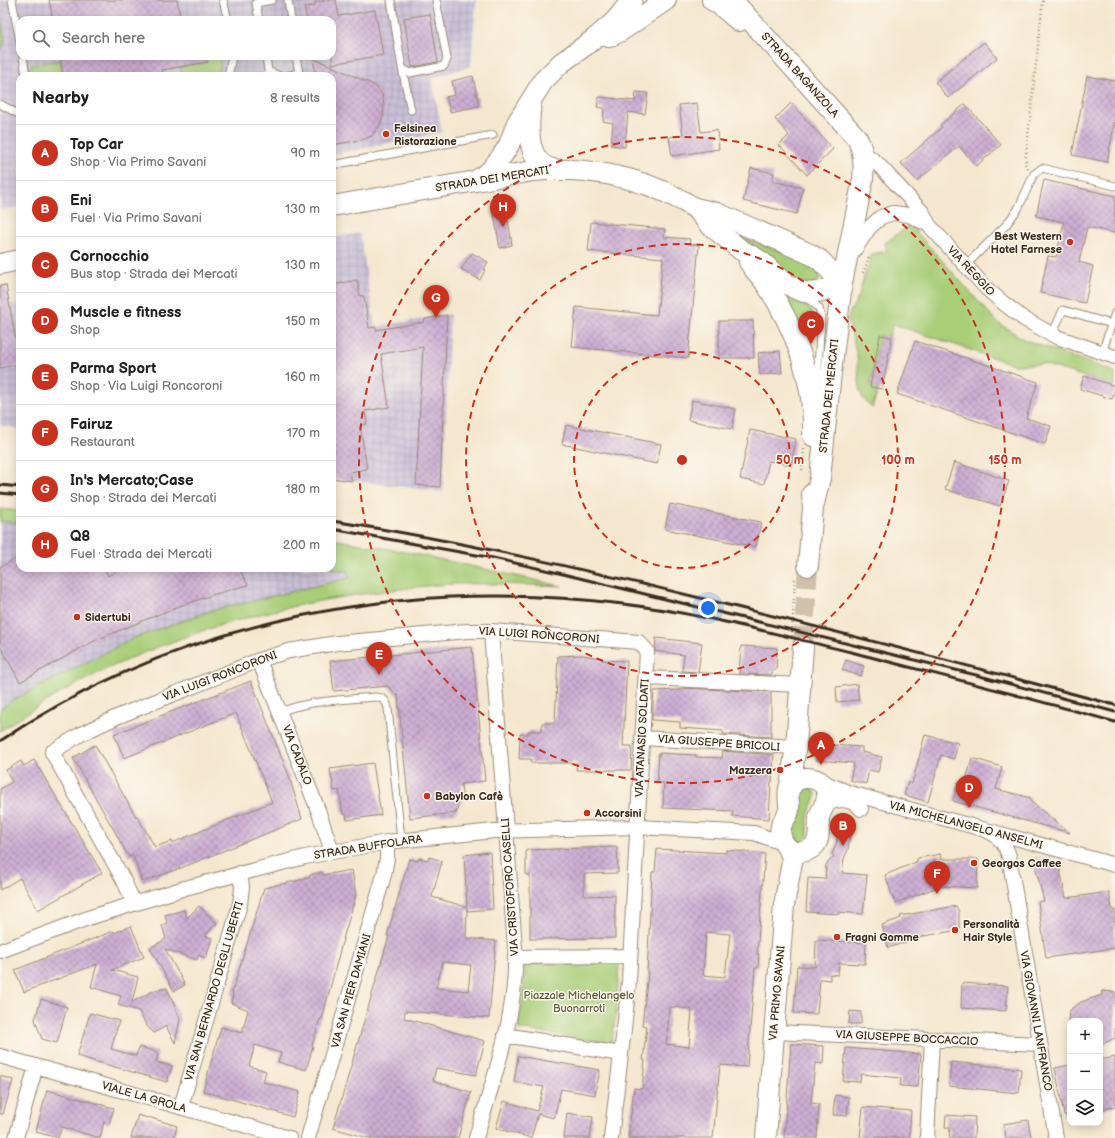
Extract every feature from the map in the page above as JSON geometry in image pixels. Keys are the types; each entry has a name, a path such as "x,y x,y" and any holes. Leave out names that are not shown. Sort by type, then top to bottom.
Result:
{"street":[{"path":"467,182 483,177 494,167 506,150 517,123 531,99 539,86 552,71 615,21 632,0"},
{"path":"585,46 621,31 666,0"},
{"path":"712,0 724,7 746,27 759,34 772,44"},
{"name":"STRADA BAGANZOLA","path":"732,0 857,138 863,152 863,179 842,283"},
{"path":"531,99 530,133 533,152 539,161 545,166 560,170"},
{"name":"STRADA BAGANZOLA","path":"863,152 877,163 924,215 929,225"},
{"name":"STRADA DEI MERCATI","path":"336,205 524,173 560,170 598,173 630,180 664,191 695,208 717,213 810,254 820,260 842,283"},
{"name":"STRADA DEI MERCATI","path":"695,208 710,224 740,249 755,257 788,284 800,290 810,292 827,289 842,283"},
{"name":"VIA REGGIO","path":"846,262 869,228 879,219 887,215 897,213 905,214 929,225 986,288 1012,311 1052,335 1109,355"},
{"name":"STRADA DEI MERCATI","path":"740,249 771,292 792,332 808,377 813,416 811,481 813,508"},
{"path":"0,264 16,261"},
{"name":"STRADA DEI MERCATI","path":"802,568 820,478 832,356 842,283"},
{"name":"VIA LUIGI RONCORONI","path":"134,903 123,879 52,752 81,734 119,716 259,660 294,650 345,642 451,632 491,631 640,642"},
{"name":"VIA CRISTOFORO CASELLI","path":"476,1138 512,1006 515,957 491,631"},
{"name":"VIA ATANASIO SOLDATI","path":"630,956 647,651 640,642"},
{"name":"VIA PRIMO SAVANI","path":"766,1138 784,905 792,862 791,854 784,844 781,827 789,809 789,789 792,779 793,761 796,747 800,685 797,643"},
{"name":"VIA CADALO","path":"259,660 318,810 332,851"},
{"path":"646,678 800,685"},
{"name":"VIA GIUSEPPE BRICOLI","path":"642,738 796,747"},
{"path":"788,849 799,853 814,847 818,838 819,819 827,794 825,787 810,772 798,754 796,747"},
{"path":"789,789 793,783 800,779 808,777 819,781"},
{"name":"VIA MICHELANGELO ANSELMI","path":"819,781 850,793 1115,864"},
{"path":"823,808 833,802 842,800 858,805 861,810"},
{"name":"STRADA BUFFOLARA","path":"0,951 54,930 134,903 240,873 332,851 394,841 506,831 637,827 750,833 777,825 785,819"},
{"name":"VIA GIOVANNI LANFRANCO","path":"986,830 1000,838 1005,846 1008,856 1056,1138"},
{"name":"STRADA BUFFOLARA","path":"750,833 775,841 788,849"},
{"name":"VIA SAN PIER DAMIANI","path":"308,1138 384,875 387,858 394,841"},
{"path":"1008,856 1011,845 1014,843 1027,841"},
{"name":"VIA SAN BERNARDO DEGLI UBERTI","path":"181,1107 240,904 242,887 240,873"},
{"path":"515,957 630,956 628,993 611,1138"},
{"name":"VIA GIUSEPPE BOCCACCIO","path":"774,1032 1040,1044"},
{"path":"505,1035 621,1054"},
{"path":"927,1138 932,1039"},
{"name":"VIALE LA GROLA","path":"0,1056 289,1138"},
{"path":"16,1138 36,1066"}],"lane":[{"path":"12,0 16,21"},
{"path":"223,0 227,16"},
{"path":"258,16 256,3 272,0"},
{"path":"288,0 290,16"},
{"path":"391,0 410,110"},
{"path":"402,68 410,73 444,66 447,59 436,0"},
{"path":"24,60 25,72"},
{"path":"229,72 231,60"},
{"path":"267,60 268,71 270,72"},
{"path":"297,60 299,72"},
{"path":"0,104 16,113"},
{"path":"336,164 493,135"},
{"path":"966,265 1006,225 1018,209 1034,174 1042,168 1115,186"},
{"path":"788,284 815,304 821,314 813,416"},
{"path":"1052,335 1063,310 1112,324"},
{"path":"1109,355 1112,324 1115,313"},
{"path":"280,712 297,706 318,702 375,697 382,698 386,702 388,708 394,841"}],"path":[{"path":"1034,174 1025,164 1043,0"},
{"path":"861,277 868,262 869,253"},
{"path":"802,477 804,446"},
{"path":"797,643 802,568"}],"shaded area":[{"path":"0,0 476,0 471,66 432,78 442,132 336,154 336,72 16,72 16,208 0,210"},
{"path":"360,233 375,327 450,314 443,492 336,479 336,237"},
{"path":"0,303 10,305 16,304 16,428 0,425"},
{"path":"0,521 16,523 16,572 336,572 336,569 348,571 349,578 210,611 132,639 13,700 0,709"}],"green space":[{"path":"0,14 5,41 0,51"},
{"path":"60,60 62,72 30,72 31,65"},
{"path":"188,60 221,60 218,72 182,72 181,67 189,65"},
{"path":"910,225 998,323 1025,340 1115,372 1115,386 1043,364 1015,365 893,324 889,337 880,335 870,386 879,388 872,408 863,399 860,391 857,356 848,319 850,312 859,296 870,262 871,254 887,251 885,243"},
{"path":"742,238 812,262 819,271 819,280 817,284 799,283"},
{"path":"777,284 811,310 816,320 816,329 801,335"},
{"path":"0,509 16,511 16,523 0,521"},
{"path":"336,540 406,552 562,586 480,584 434,585 327,600 278,610 229,623 180,639 133,657 87,679 43,703 0,731 0,709 13,700 132,639 210,611 349,578 348,571 336,569"},
{"path":"805,787 811,789 816,795 808,817 808,836 800,842 792,837 792,834 799,816 799,793"},
{"name":"Piazzale Michelangelo Buonarroti","path":"617,963 619,965 617,1004 612,1042 610,1043 519,1029 525,966 527,964"}],"building":[{"path":"49,0 177,0 180,16 52,16"},
{"path":"336,0 339,16 375,10 383,55 332,64 332,60 336,60 336,16 306,16 304,7 315,6 315,2"},
{"path":"430,14 438,62 412,67 404,18"},
{"path":"984,42 997,58 948,98 935,82"},
{"path":"61,60 208,60 208,62 162,70 162,72 62,72"},
{"path":"313,60 318,60 374,85 382,94 384,105 383,117 372,136 361,140 336,144 336,72 315,72"},
{"path":"473,76 479,106 450,112 446,97 455,95 452,81"},
{"path":"1087,76 1115,81 1115,120 1107,162 1072,155"},
{"path":"636,92 648,93 645,114 628,112 625,147 611,145 613,123 603,121 604,108 597,107 599,97 635,101"},
{"path":"697,103 701,132 717,130 719,149 672,156 669,137 683,135 679,105"},
{"path":"791,103 833,149 807,175 779,145 789,135 775,119"},
{"path":"965,104 1001,145 976,166 959,146 917,181 901,163 942,127 940,125"},
{"path":"751,168 774,173 772,181 803,188 797,214 743,201"},
{"path":"1044,180 1115,196 1115,233 1087,227 1079,262 1093,266 1085,303 1040,293 1048,256 1056,257 1064,222 1036,216"},
{"path":"506,207 512,245 500,248 493,209"},
{"path":"591,222 665,229 664,237 690,239 689,244 699,245 688,358 572,347 576,307 657,315 663,258 588,251"},
{"path":"472,253 488,262 480,280 461,269"},
{"path":"357,280 360,296 364,296 369,328 376,327 376,330 424,322 425,319 447,315 440,487 416,485 423,347 381,354 389,407 365,411 367,424 360,426 367,469 350,472 352,481 336,479 336,284"},
{"path":"6,285 16,341 16,365 0,368 0,286"},
{"path":"719,321 753,321 754,358 719,358"},
{"path":"880,335 892,337 882,389 870,387"},
{"path":"915,341 1038,382 1026,418 1051,426 1045,444 897,394"},
{"path":"780,351 782,373 760,375 758,353"},
{"path":"1084,376 1115,386 1112,399 1080,389"},
{"path":"692,400 736,409 732,429 688,420"},
{"path":"566,425 661,444 657,464 562,444"},
{"path":"750,430 796,439 791,465 769,461 764,484 740,479"},
{"path":"954,462 1009,481 1000,506 945,489"},
{"path":"670,504 761,522 756,547 665,529"},
{"name":"Sidertubi","path":"16,558 16,572 106,572 108,576 115,572 241,572 248,585 215,594 174,608 94,641 20,682 0,646 0,567"},
{"path":"656,638 702,643 698,672 682,671 684,655 655,651"},
{"path":"741,646 777,648 776,670 772,670 772,675 739,674"},
{"path":"472,647 485,781 461,784 462,795 456,813 410,818 398,696 388,686 334,691 330,661"},
{"path":"582,655 602,658 602,660 627,661 623,746 632,746 631,770 576,770 577,763 531,763 531,759 519,759 520,734 528,734 528,731 542,731 542,723 555,723 558,656"},
{"path":"846,660 864,666 861,676 842,670"},
{"path":"251,681 289,776 302,819 181,868 142,882 133,855 129,857 73,758 95,745 155,847 172,841 172,843 272,802 236,713 124,758 114,734"},
{"path":"857,684 859,700 837,702 836,687"},
{"path":"682,688 771,692 771,737 723,734 723,731 680,728 680,722 652,720 654,691 682,690"},
{"path":"925,735 958,743 954,759 941,755 928,802 904,795 908,782 912,784"},
{"path":"817,744 862,747 862,752 882,757 878,772 869,770 866,784 850,780 854,763 816,760"},
{"path":"723,751 774,755 769,819 732,816 733,811 663,808 664,783 657,783 659,753 722,758"},
{"path":"972,758 1002,767 996,789 1031,798 1030,801 1070,833 953,801 958,782 965,784"},
{"path":"34,760 102,873 38,910 20,878 0,890 0,789 12,782 6,770 21,761 24,766"},
{"path":"373,763 381,815 347,820 346,814 343,814 339,790 334,791 330,769"},
{"path":"839,828 851,829 842,873 867,875 863,914 806,912 808,878 825,879 826,865 834,856 832,854 836,845"},
{"path":"617,847 618,873 584,874 584,896 615,895 615,938 530,939 530,875 526,875 526,850"},
{"path":"657,849 726,853 726,850 765,854 757,954 759,954 758,968 755,968 747,1067 720,1065 713,1138 628,1138 634,1088 642,1089 645,1060 643,1060 647,1026 642,1025 648,973 652,872 655,872","holes":["706,932 730,934 725,977 703,975","670,1007 692,1009 689,1047 666,1044"]},
{"path":"490,852 493,909 467,911 467,908 466,938 496,941 489,1018 405,1011 404,1018 485,1041 476,1075 436,1068 433,1081 471,1092 458,1138 368,1138 333,1128 389,936 387,936 409,859 418,861 419,858 428,860 429,857 442,861 432,897 467,907 464,855","holes":["443,962 471,965 468,991 436,988"]},
{"path":"941,854 940,859 978,859 977,888 941,886 895,903 885,875 916,862 918,858"},
{"path":"1033,858 1059,865 1066,898 1109,892 1112,910 1115,910 1115,948 1046,958 1038,902 1044,901"},
{"path":"352,870 356,895 322,1019 320,1019 306,1070 278,1062 281,1053 255,1045 249,1066 266,1071 263,1082 300,1092 293,1117 203,1091 221,1027 242,1033 248,1010 231,1003 232,993 264,888 309,878 310,875 322,872 323,875"},
{"path":"199,906 217,923 205,936 212,938 206,958 198,955 197,960 165,949 185,985 174,991 150,948 166,939 162,925 167,923 165,915 184,910 187,918"},
{"path":"956,906 959,912 959,930 924,936 888,948 882,925 901,918 900,916"},
{"path":"131,926 144,957 112,970 138,977 132,1002 153,991 167,988 180,1019 175,1043 166,1026 154,1033 146,1025 139,1011 118,1005 121,996 91,987 97,964 24,992 15,970 113,931 114,933"},
{"path":"816,940 866,943 865,964 839,963 838,975 830,974 830,980 820,979 817,1014 794,1013 797,966 815,967"},
{"path":"962,983 1008,986 1006,1011 961,1008"},
{"path":"1102,991 1115,992 1115,1038 1103,1044 1103,1018 1068,1018 1069,1012 1072,1008 1081,1002 1102,995"},
{"path":"41,999 67,1007 57,1043 42,1039 35,1020"},
{"path":"850,1011 861,1012 861,1024 849,1024"},
{"path":"90,1013 119,1021 111,1049 136,1056 139,1047 158,1052 156,1062 172,1066 167,1082 77,1056"},
{"path":"791,1044 824,1046 823,1064 815,1063 811,1103 819,1104 817,1138 784,1138"},
{"path":"846,1048 921,1054 918,1087 900,1086 901,1078 861,1074 860,1082 843,1081"},
{"path":"518,1056 600,1070 595,1095 561,1089 554,1118 538,1114 531,1138 496,1128 504,1101 537,1111 544,1087 514,1082"},
{"path":"1115,1057 1115,1107 1103,1109 1103,1090 1103,1059"},
{"path":"951,1062 1021,1069 1019,1093 949,1086"},
{"path":"1067,1066 1067,1115 1064,1115 1055,1068"},
{"path":"0,1076 13,1080 3,1114 0,1114"},
{"path":"47,1090 114,1108 109,1124 104,1122 100,1138 62,1127 58,1138 36,1132"},
{"path":"835,1095 849,1097 847,1116 833,1115"},
{"path":"863,1107 911,1111 909,1138 860,1138"},
{"path":"567,1113 593,1117 590,1138 564,1138"},
{"path":"138,1115 177,1126 174,1138 131,1138"},
{"path":"946,1115 975,1117 974,1138 949,1138 950,1128 945,1128"},
{"path":"1028,1120 1031,1138 1006,1138 1004,1124"}],"tunnel":[{"path":"803,647 808,566"}],"railway":[{"path":"0,485 16,487"},
{"path":"0,493 16,495"},
{"path":"336,522 517,555 608,576 856,637 1115,705"},
{"path":"336,530 493,558 563,574 976,675 1115,712"},
{"path":"0,741 71,699 144,664 220,636 299,616 379,603 460,597 541,597 623,604 709,618 851,652 1115,722"}],"place":[{"name":"Felsinea Ristorazione","path":"386,134"},
{"name":"Q8","path":"503,227"},
{"name":"Best Western Hotel Farnese","path":"1070,242"},
{"name":"In's Mercato;Case","path":"436,318"},
{"name":"Cornocchio","path":"811,344"},
{"name":"Sidertubi","path":"77,617"},
{"name":"Parma Sport","path":"379,675"},
{"name":"Top Car","path":"821,765"},
{"name":"Mazzera","path":"780,770"},
{"name":"Babylon Cafè","path":"427,796"},
{"name":"Muscle e fitness","path":"969,808"},
{"name":"Accorsini","path":"587,813"},
{"name":"Eni","path":"843,846"},
{"name":"Georgos Caffee","path":"974,863"},
{"name":"Fairuz","path":"937,894"},
{"name":"Personalità Hair Style","path":"955,930"},
{"name":"Fragni Gomme","path":"837,937"}]}
